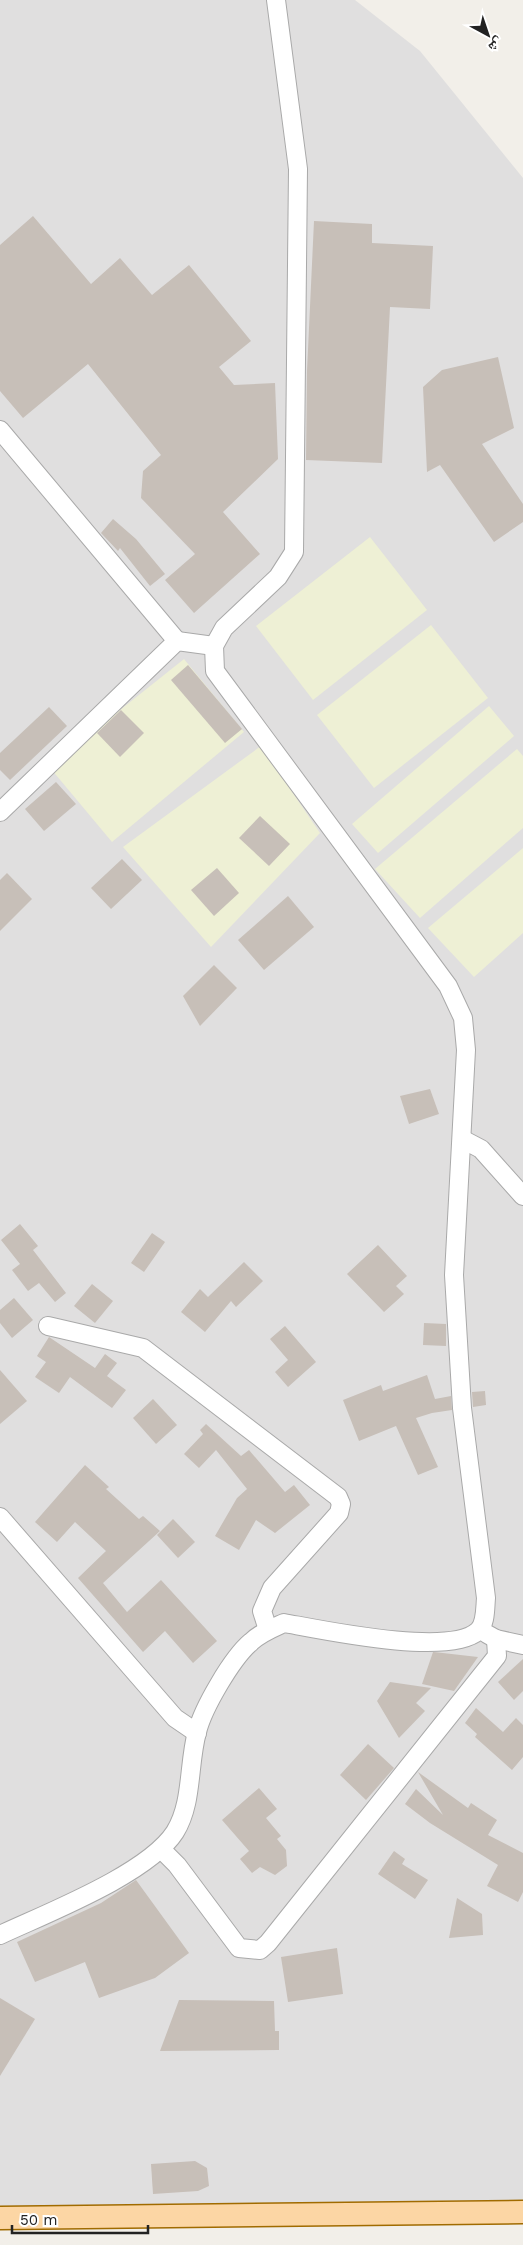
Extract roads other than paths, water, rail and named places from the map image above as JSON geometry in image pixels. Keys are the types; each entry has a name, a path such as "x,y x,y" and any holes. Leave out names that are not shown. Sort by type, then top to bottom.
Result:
{"main road":[{"path":"0,2218 523,2212"}],"street":[{"path":"0,1935 122,1877 162,1849 175,1832 185,1812 197,1733 204,1711 231,1666 251,1642 268,1630 284,1624 390,1640 439,1642 468,1638 480,1630 484,1616 486,1598 462,1408 454,1275 466,1050 462,1018 448,986 215,671 214,646 224,628 278,577 294,552 298,169 276,0"},
{"path":"0,430 177,640 214,646"},
{"path":"0,812 177,640"},
{"path":"462,1139 481,1149 523,1196"},
{"path":"48,1326 143,1348 338,1497 341,1504 339,1513 272,1588 262,1612 268,1630"},
{"path":"0,1517 175,1718 197,1733"},
{"path":"480,1630 496,1639 523,1645"},
{"path":"162,1849 177,1865 239,1948 260,1950 268,1943 497,1656 496,1639"}]}
